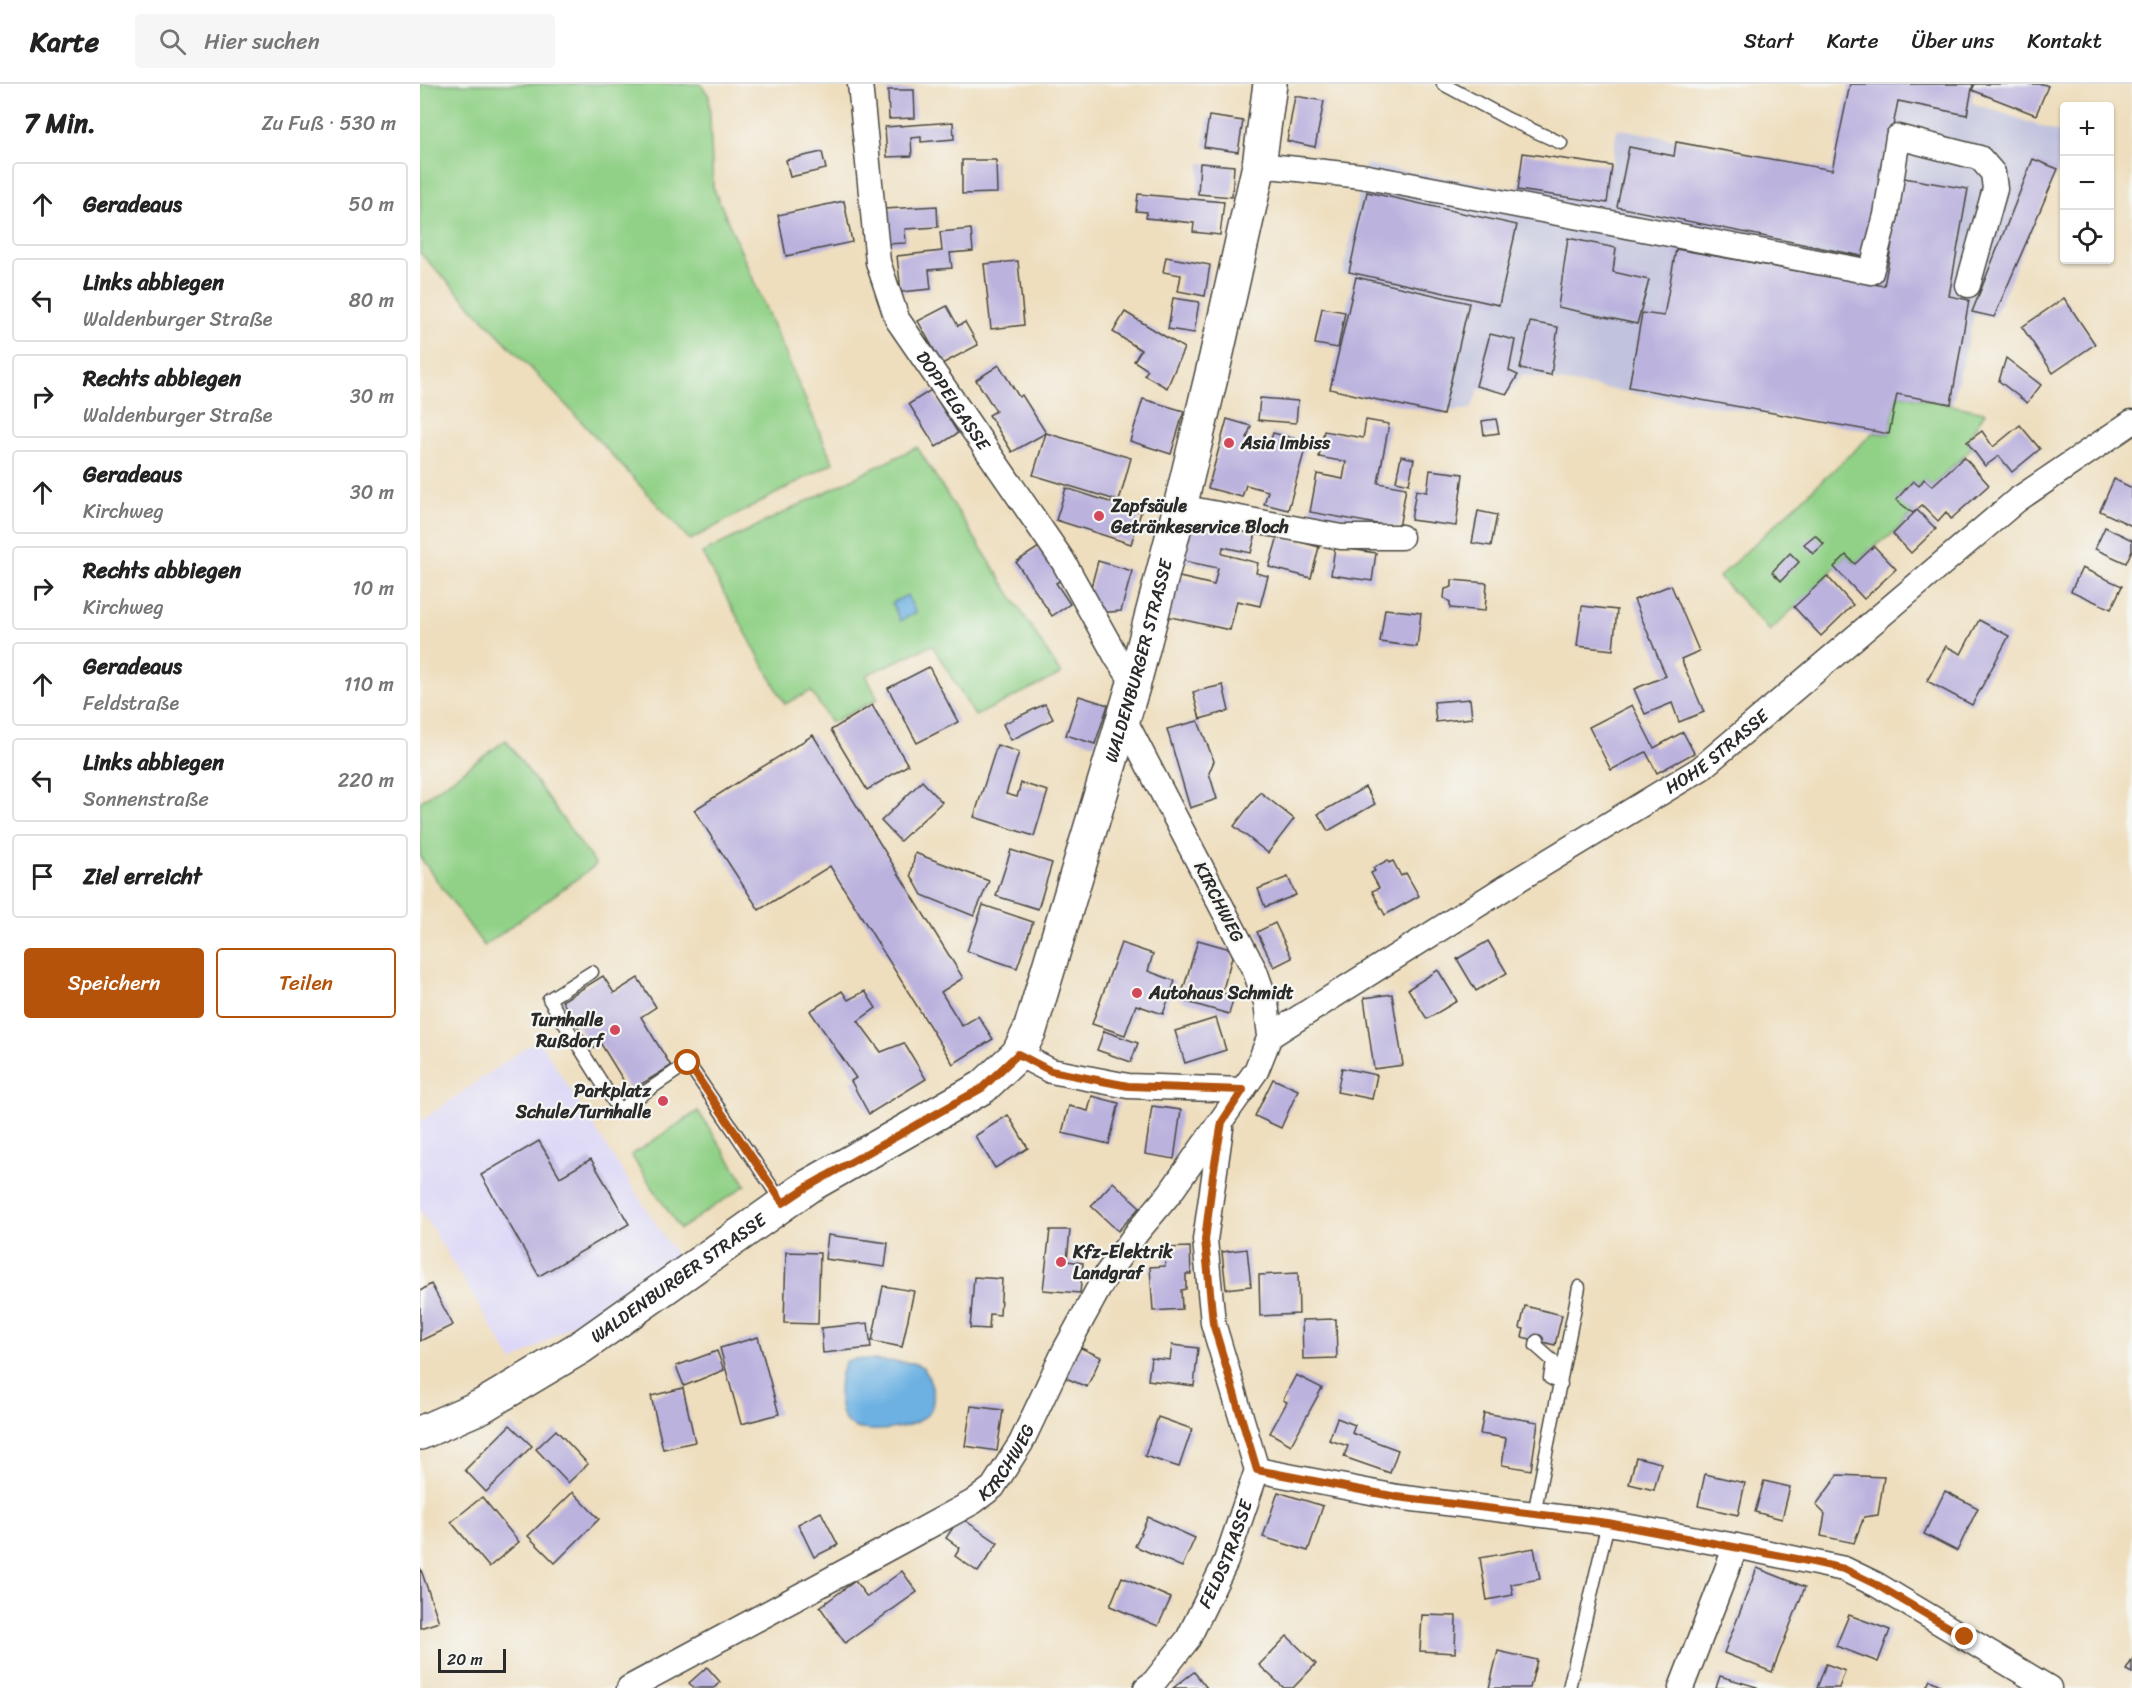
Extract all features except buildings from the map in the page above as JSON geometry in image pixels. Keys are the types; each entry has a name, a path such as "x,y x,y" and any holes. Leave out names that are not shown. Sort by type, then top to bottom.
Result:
{"main road":[{"name":"WALDENBURGER STRASSE","path":"420,1433 482,1406 581,1347 807,1187 982,1088 1018,1054 1030,1030 1124,719 1180,507 1259,165 1270,84"}],"street":[{"name":"DOPPELGASSE","path":"860,84 878,262 897,319 1063,561 1117,658 1134,683"},
{"path":"1259,165 1362,176 1871,272 1886,215 1898,137 1980,158 1993,172 1995,189 1968,285"},
{"name":"HOHE STRASSE","path":"1270,1036 1700,769 2017,500 2132,422"},
{"path":"1180,507 1341,537 1401,537"},
{"name":"KIRCHWEG","path":"629,1688 896,1544 972,1502 993,1487 1021,1443 1065,1350 1106,1275 1138,1231 1170,1193 1256,1071 1270,1036 1266,1002 1255,971 1124,719"},
{"path":"1018,1054 1051,1071 1128,1086 1243,1090"},
{"path":"1222,1122 1205,1240 1213,1323 1257,1470 1397,1497 1608,1523 1736,1546 1844,1569 1877,1585 2049,1688"},
{"name":"FELDSTRASSE","path":"1146,1688 1154,1682 1188,1639 1226,1561 1257,1470"},
{"path":"1681,1688 1736,1546"}],"lane":[{"path":"1443,84 1508,119 1561,143"},
{"path":"592,972 549,999 619,1110 688,1063 783,1203"},
{"path":"1534,1514 1579,1287"},
{"path":"1537,1341 1536,1346 1553,1361 1550,1378 1561,1384"},
{"path":"1569,1688 1608,1523"}],"shaded area":[{"path":"1850,84 1973,84 1972,103 2060,133 2060,163 1994,317 1974,315 1953,402 1898,394 1889,434 1522,375 1510,393 1479,389 1471,409 1440,412 1330,388 1353,277 1343,274 1365,165 1607,203 1617,128 1832,170"},
{"path":"538,1039 677,1257 513,1362 420,1209 420,1122"}],"green space":[{"path":"420,84 701,84 709,96 713,187 833,463 690,540 567,406 420,253"},
{"path":"1897,394 1985,412 1967,441 1972,448 1932,486 1924,479 1919,486 1913,481 1897,499 1913,513 1893,534 1874,546 1855,564 1846,555 1770,631 1719,577 1873,433 1889,434"},
{"path":"917,447 1061,674 975,716 932,645 866,675 878,699 831,723 811,691 785,704 702,553"},
{"path":"506,740 596,865 484,946 420,857 420,802"},
{"path":"698,1111 746,1185 680,1229 631,1155"}],"water":[{"path":"907,595 916,613 900,621 892,603"},
{"path":"858,1359 913,1363 923,1367 933,1394 930,1411 916,1422 894,1429 870,1430 852,1426 845,1420 840,1406 840,1380 846,1361"}],"place":[{"name":"Asia Imbiss","path":"1229,443"},
{"name":"Zapfsäule Getränkeservice Bloch","path":"1099,516"},
{"name":"Autohaus Schmidt","path":"1137,993"},
{"name":"Turnhalle Rußdorf","path":"615,1030"},
{"name":"Parkplatz Schule/Turnhalle","path":"663,1101"},
{"name":"Kfz-Elektrik Landgraf","path":"1061,1262"}],"route":[{"path":"688,1063 783,1203 807,1187 982,1088 1018,1054 1051,1071 1128,1086 1243,1090 1222,1122 1205,1240 1213,1323 1257,1470 1397,1497 1608,1523 1736,1546 1844,1569 1877,1585 1965,1637"}]}
